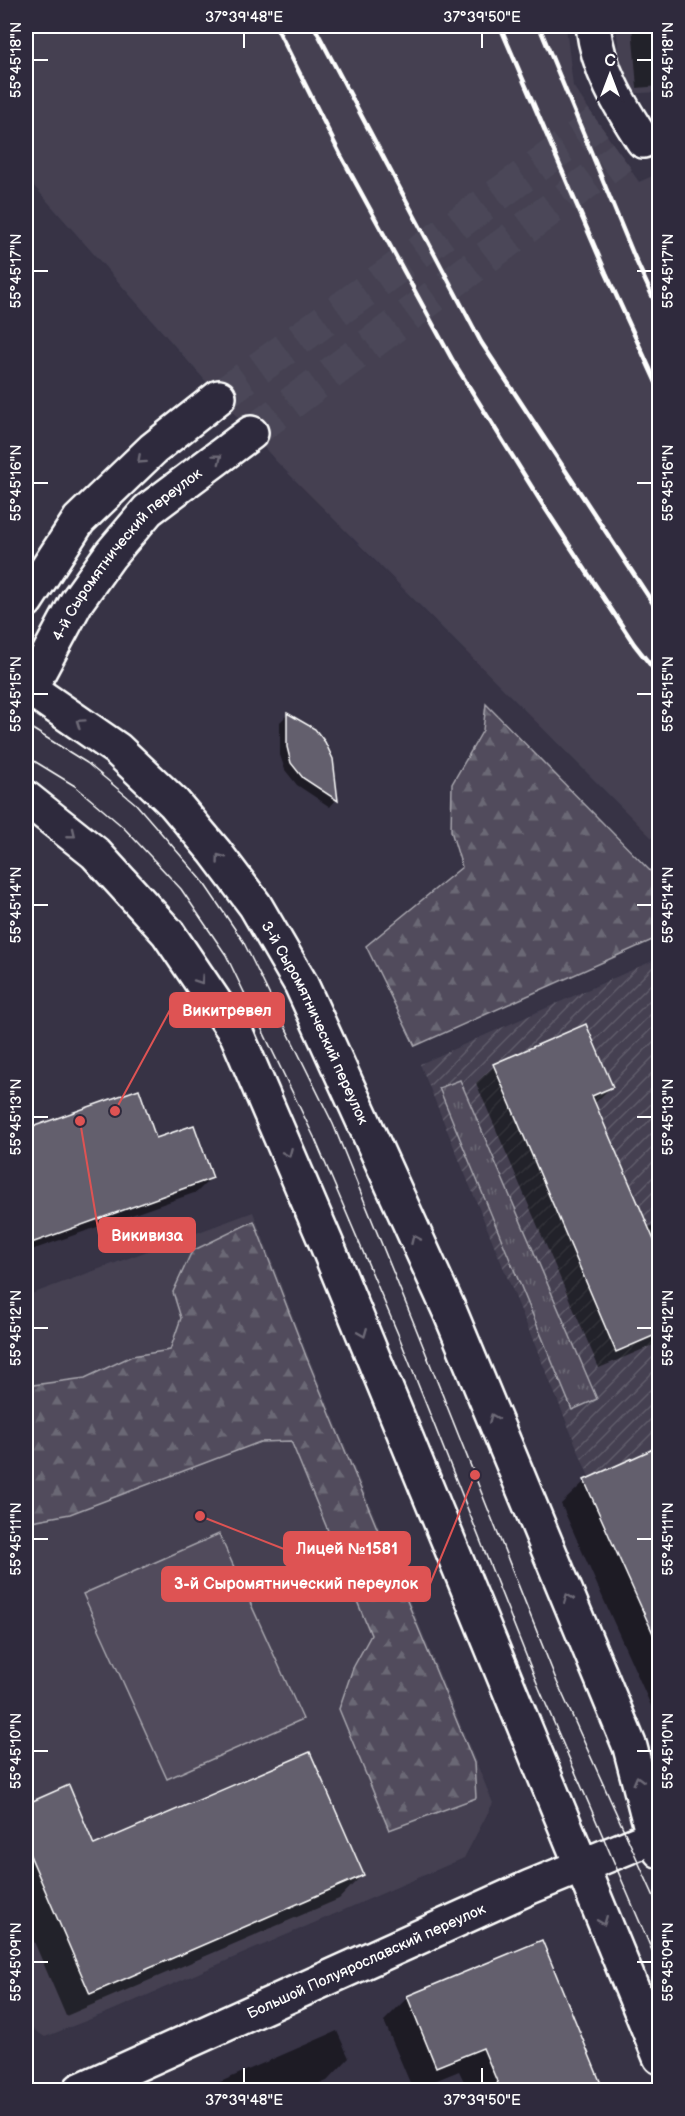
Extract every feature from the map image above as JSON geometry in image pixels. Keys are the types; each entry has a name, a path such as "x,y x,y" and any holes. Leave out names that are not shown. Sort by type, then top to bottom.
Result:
{"main road":[{"path":"593,26 609,114 642,143"},
{"path":"26,601 79,520 153,449 219,397"},
{"name":"4-й Сыромятнический переулок","path":"27,690 77,601 110,555 148,510 251,433"},
{"name":"3-й Сыромятнический переулок","path":"27,690 117,749 174,803 255,905 301,984 450,1312 630,1747 657,1840"},
{"path":"26,798 95,853 160,924 186,958 237,1035 327,1245 660,2057"},
{"name":"Большой Полуярославский переулок","path":"80,2091 530,1887 657,1840"}],"shaded area":[{"path":"26,26 566,26 573,86 639,182 659,173 659,845 276,461 26,177"},
{"path":"616,26 659,26 659,92 624,94"},
{"path":"659,958 659,1648 420,1064"},
{"path":"253,1212 307,1353 493,1803 464,1858 111,2011 45,2037 26,2025 26,1296"}],"green space":[{"path":"486,704 659,880 659,937 415,1046 366,946 462,867 451,831 452,784 483,730"},
{"path":"460,1080 597,1399 572,1410 439,1088"},
{"path":"254,1221 306,1356 474,1763 476,1798 389,1830 339,1709 353,1668 371,1635 291,1441 260,1442 70,1514 26,1522 26,1386 85,1378 132,1356 170,1350 181,1318 173,1292 192,1251"},
{"path":"219,1534 303,1719 167,1779 83,1594"}],"building":[{"path":"287,713 315,729 325,742 333,759 338,801 303,778 291,763 287,747"},
{"path":"586,1024 613,1087 592,1096 660,1254 660,1333 616,1352 493,1064"},
{"path":"139,1089 156,1138 194,1125 213,1178 26,1245 26,1129"},
{"path":"660,1446 660,1649 584,1480"},
{"path":"310,1752 364,1875 90,1994 26,1846 26,1804 69,1785 94,1845"},
{"path":"542,1940 604,2091 501,2091 483,2048 436,2067 407,1996"}],"tunnel":[{"path":"219,397 598,122"},
{"path":"251,433 622,156"}],"tram line":[{"path":"26,725 87,763 136,804 201,879 243,941 333,1124 557,1682 660,1910"},
{"path":"26,756 75,786 123,827 181,889 226,955 315,1139 398,1334 539,1688 660,1969"}],"railway":[{"path":"276,26 340,154 453,361 634,644 660,677"},
{"path":"314,26 481,342 660,614"},
{"path":"500,26 606,273 660,391"},
{"path":"539,26 634,256 660,313"}],"place":[{"name":"Викитревел","path":"115,1111"},
{"name":"Викивиза","path":"80,1121"},
{"name":"3-й Сыромятнический переулок","path":"475,1475"},
{"name":"Лицей №1581","path":"200,1516"}]}
